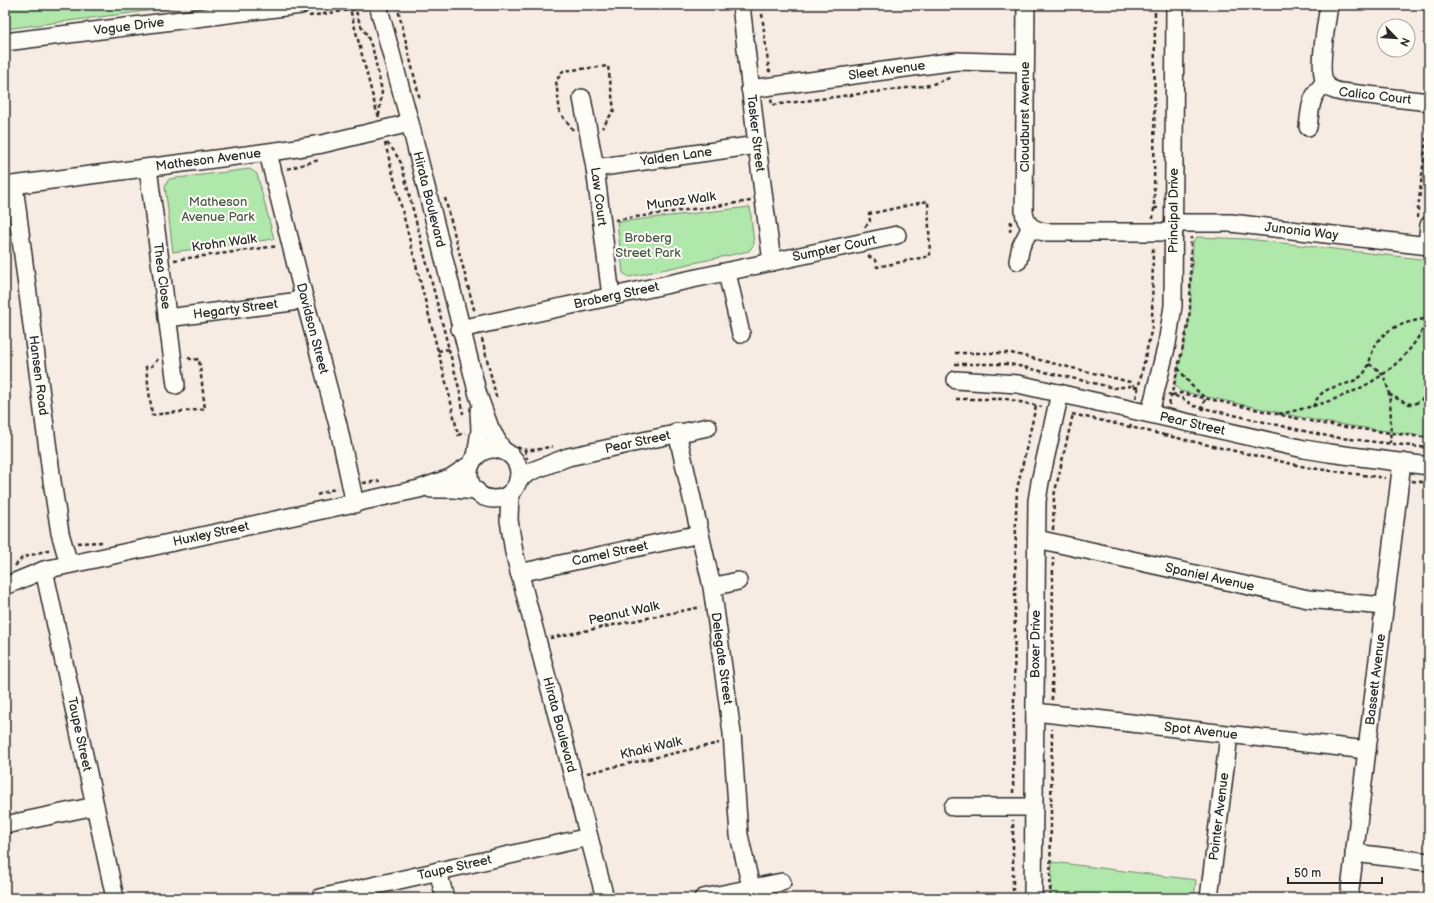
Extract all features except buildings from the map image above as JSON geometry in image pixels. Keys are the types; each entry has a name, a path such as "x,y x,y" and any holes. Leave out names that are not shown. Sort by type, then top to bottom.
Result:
{"street":[{"name":"Vogue Drive","path":"5,42 301,5"},
{"name":"Hirata Boulevard","path":"378,5 410,123 460,329 478,395 490,428 509,456"},
{"name":"Tasker Street","path":"741,5 772,262"},
{"name":"Cloudburst Avenue","path":"1026,5 1024,211 1027,233"},
{"name":"Principal Drive","path":"1150,413 1172,318 1175,5"},
{"name":"Calico Court","path":"1330,5 1322,63 1322,77 1331,88 1341,92 1429,102"},
{"name":"Sleet Avenue","path":"750,89 770,78 957,61 1025,63"},
{"name":"Calico Court","path":"1308,127 1314,94 1325,82"},
{"name":"Law Court","path":"582,98 595,168 611,296"},
{"name":"Matheson Avenue","path":"9,186 268,153 322,144 410,123"},
{"name":"Yalden Lane","path":"595,168 757,145"},
{"name":"Davidson Street","path":"268,153 338,425 355,504"},
{"name":"Thea Close","path":"148,168 176,385"},
{"name":"Hansen Road","path":"9,186 60,533 69,564"},
{"path":"1018,261 1027,233 1174,221"},
{"name":"Junonia Way","path":"1174,221 1231,223 1428,237"},
{"name":"Sumpter Court","path":"772,262 897,235"},
{"name":"Broberg Street","path":"460,329 611,296 727,273 772,262"},
{"path":"727,273 741,334"},
{"name":"Hegarty Street","path":"167,318 292,302 304,297"},
{"name":"Pear Street","path":"956,372 1060,393 1304,448 1429,466"},
{"name":"Boxer Drive","path":"1033,898 1037,501 1060,393"},
{"name":"Hirata Boulevard","path":"474,460 480,430 478,395"},
{"name":"Pear Street","path":"514,486 532,471 568,457 677,432 708,427"},
{"name":"Delegate Street","path":"677,432 712,587 733,739 739,835 751,887"},
{"path":"491,449 509,456 519,472 514,486 503,497 496,499 481,494 470,481 470,472 474,460 483,452 491,449"},
{"name":"Pear Street","path":"509,456 568,457"},
{"name":"Huxley Street","path":"5,586 44,570 69,564 355,504 419,489 450,478 474,460"},
{"name":"Bassett Avenue","path":"1349,898 1384,606 1390,481 1395,461"},
{"name":"Hirata Boulevard","path":"514,486 509,520 514,552 605,898"},
{"name":"Huxley Street","path":"419,489 453,489 481,494"},
{"name":"Hirata Boulevard","path":"481,494 499,516 514,552"},
{"name":"Camel Street","path":"519,573 700,534"},
{"name":"Spaniel Avenue","path":"1036,539 1308,599 1384,606"},
{"name":"Taupe Street","path":"44,570 115,898"},
{"path":"712,587 738,581"},
{"name":"Spot Avenue","path":"1035,712 1055,705 1229,735 1366,750"},
{"name":"Pointer Avenue","path":"1209,898 1229,735"},
{"path":"5,825 95,806"},
{"path":"953,807 1034,807"},
{"name":"Taupe Street","path":"320,898 589,837"},
{"path":"1354,853 1429,862"},
{"path":"438,872 445,898"},
{"path":"703,898 751,887 782,882"}],"path":[{"path":"349,5 379,116 382,92 372,50 367,35 360,24 354,5"},
{"path":"397,5 420,101"},
{"path":"1155,5 1154,208 1174,221"},
{"path":"762,14 772,105 930,85 953,77"},
{"path":"770,78 777,70"},
{"path":"1428,237 1415,230 1429,114"},
{"path":"464,417 461,396 401,163 394,151 384,140 450,398 458,435 466,432 466,437"},
{"path":"443,191 478,325"},
{"name":"Munoz Walk","path":"614,220 751,201"},
{"path":"1010,216 1010,232 1027,233"},
{"path":"1146,219 1154,219"},
{"name":"Krohn Walk","path":"160,262 291,243"},
{"path":"1145,246 1153,246"},
{"path":"1312,407 1317,397 1324,391 1332,387 1352,382 1364,374 1369,364 1372,352 1385,333 1405,323 1429,317"},
{"path":"1277,414 1312,407 1342,397 1361,388 1402,359 1413,347 1429,317"},
{"path":"955,353 1012,353 1130,382 1135,387 1115,388 1010,364 956,372"},
{"path":"1369,364 1382,374 1391,410 1390,443 1395,461 1390,481"},
{"path":"1178,368 1205,398"},
{"path":"1388,394 1408,404 1413,404 1421,401 1429,392"},
{"path":"1429,438 1323,424 1181,393 1171,395 1182,398 1194,406 1332,437 1429,448"},
{"path":"1013,898 1016,504 1017,489 1036,406"},
{"path":"1050,898 1055,705 1053,543 1054,496 1073,414"},
{"path":"1164,435 1310,468 1390,481 1429,483"},
{"name":"Peanut Walk","path":"537,641 714,604"},
{"name":"Khaki Walk","path":"573,777 733,739"}],"green space":[{"path":"5,5 194,5 5,29"},
{"name":"Matheson Avenue Park","path":"250,169 257,174 274,239 173,252 165,186 169,179"},
{"name":"Broberg Street Park","path":"750,207 754,244 749,251 629,277 623,273 617,222"},
{"path":"1197,237 1247,239 1429,260 1429,437 1323,422 1180,391 1175,385 1190,314 1193,242"},
{"path":"1052,862 1196,880 1194,898 1051,898"}]}
